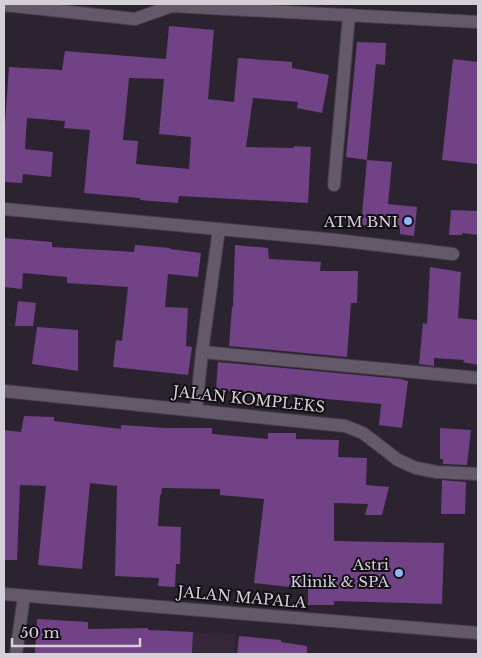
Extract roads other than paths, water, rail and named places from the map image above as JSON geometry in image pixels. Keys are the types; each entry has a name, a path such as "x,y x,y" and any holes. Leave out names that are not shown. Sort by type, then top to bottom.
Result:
{"street":[{"path":"4,5 134,19 170,5 478,22"},
{"path":"334,185 349,15"},
{"path":"4,209 336,240 454,254"},
{"path":"196,410 219,229"},
{"path":"202,352 478,378"},
{"name":"JALAN KOMPLEKS","path":"4,390 345,426 363,433 398,460 416,468 437,472 478,474"},
{"name":"JALAN MAPALA","path":"4,594 478,633"},
{"path":"16,654 24,596"}],"place":[{"name":"ATM BNI","path":"408,221"},
{"name":"Astri Klinik & SPA","path":"399,573"}]}
